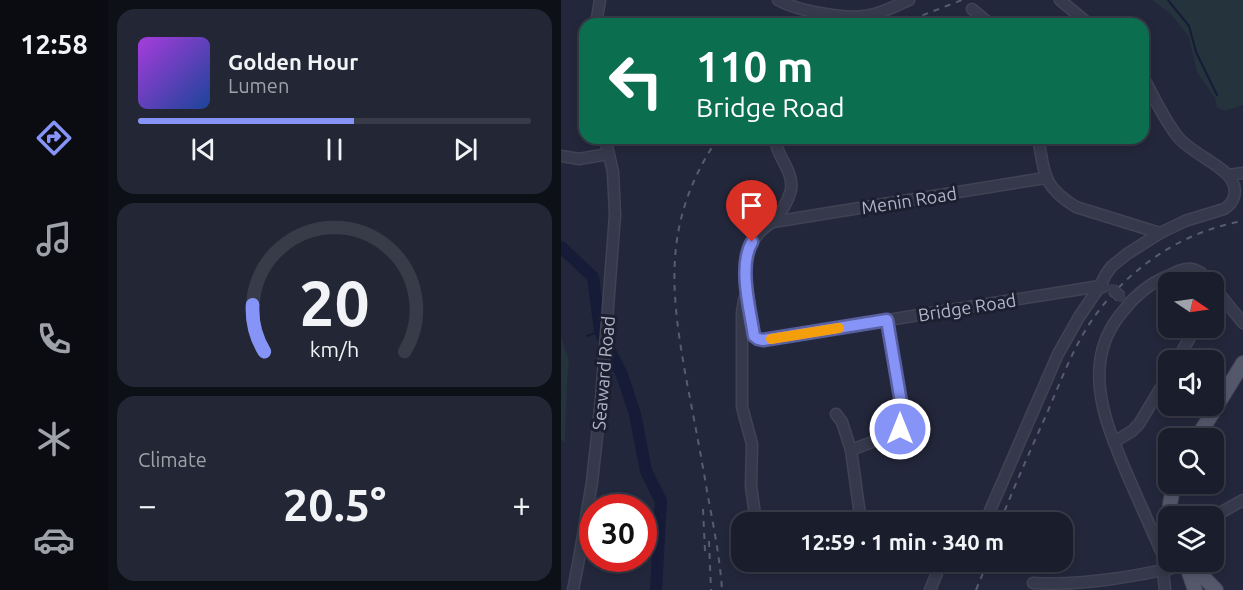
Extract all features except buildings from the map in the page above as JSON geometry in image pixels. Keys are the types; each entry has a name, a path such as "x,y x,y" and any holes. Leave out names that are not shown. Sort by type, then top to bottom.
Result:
{"main road":[{"path":"1203,428 1243,363"},
{"path":"1190,572 1195,590"},
{"path":"1196,572 1213,590"}],"street":[{"path":"598,18 600,0"},
{"path":"778,0 793,6 834,15 865,16 881,13 909,0"},
{"path":"1060,0 1082,18"},
{"path":"972,9 983,18"},
{"path":"1149,88 1170,126 1188,148 1229,176 1235,188 1234,199"},
{"name":"Seaward Road","path":"573,590 592,482 613,246 615,190 606,144"},
{"path":"755,512 751,486 752,444 742,407 742,313 748,292 745,267 749,247 762,230 773,222 788,200 791,191 790,176 775,144"},
{"path":"1039,144 1045,178 1057,194 1076,207 1160,233"},
{"path":"561,156 579,159 608,154"},
{"path":"1229,176 1243,173"},
{"name":"Menin Road","path":"773,222 1045,178"},
{"path":"989,512 1058,354 1079,316 1112,266 1160,233 1185,221 1224,209 1243,185"},
{"path":"1179,272 1191,268 1200,272"},
{"path":"1158,280 1125,300 1105,339 1100,362 1099,383 1102,403 1114,442 1158,549"},
{"path":"1100,286 1112,289 1125,300"},
{"name":"Bridge Road","path":"748,292 754,336 763,340 1100,286"},
{"path":"1224,302 1243,323"},
{"path":"851,450 896,433 904,420 887,320"},
{"path":"1114,442 1139,424 1158,392"},
{"path":"836,414 842,422 851,450 860,512"},
{"path":"1224,511 1243,500"},
{"path":"1033,583 1064,584 1158,570"},
{"path":"930,590 937,572"},
{"path":"1165,590 1166,572"}],"shaded area":[{"path":"1152,0 1243,0 1243,105 1228,110 1217,107 1215,98 1197,72 1189,37 1171,14"},
{"path":"561,337 569,361 565,443 561,439"}],"waterway":[{"path":"1168,0 1189,26 1196,52 1217,95"},
{"path":"561,247 593,277 600,331 622,375 635,414 646,471 661,501 656,590"},
{"path":"587,336 600,331"}],"railway":[{"path":"916,18 962,0"},
{"path":"715,144 687,198 679,227 675,257 675,286 681,349 716,540 722,590"},
{"path":"1004,512 1071,357 1102,306 1118,288 1155,257 1197,234 1243,221"},
{"path":"703,509 705,551"},
{"path":"709,541 711,590"},
{"path":"976,590 983,572"}],"slow traffic":[{"path":"771,339 839,328"}],"route":[{"path":"752,242 747,255 745,273 754,336 758,339 887,320 904,420 900,429"}]}
